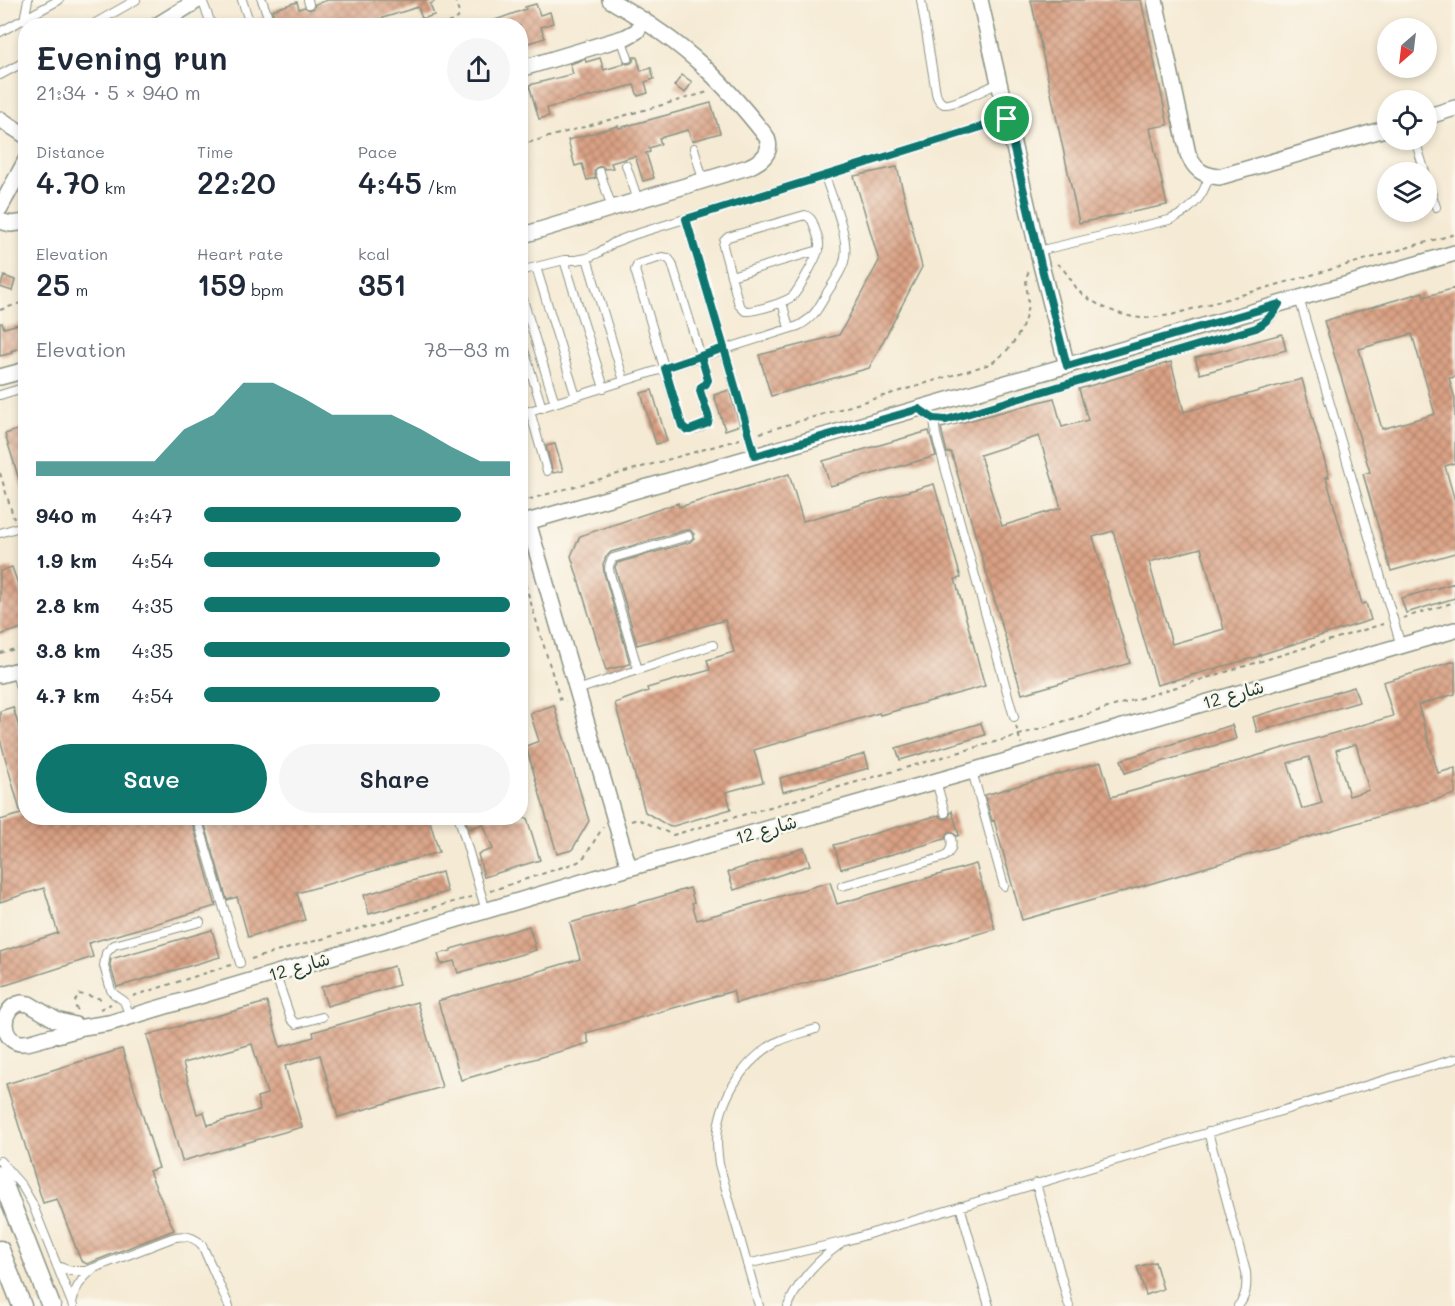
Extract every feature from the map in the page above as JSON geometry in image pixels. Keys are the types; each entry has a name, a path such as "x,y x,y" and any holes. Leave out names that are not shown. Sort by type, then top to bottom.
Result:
{"street":[{"path":"171,18 200,0"},
{"path":"528,234 757,163 768,151 769,142 766,136 704,66 644,20 610,0"},
{"path":"980,0 1039,258 1067,366"},
{"path":"1155,0 1188,154 1192,164 1199,171 1209,176 1219,177 1377,131"},
{"path":"528,65 632,34 637,31 644,20"},
{"path":"1437,114 1455,108"},
{"path":"0,119 18,131"},
{"path":"0,208 18,175"},
{"path":"0,221 18,223"},
{"path":"528,522 1455,253"},
{"path":"0,377 18,372"},
{"path":"528,536 629,868"},
{"name":"شارع 12","path":"79,1021 100,1025 629,868 1455,630"},
{"path":"0,675 18,670"},
{"path":"0,1175 51,1306"},
{"path":"0,1250 22,1306"}],"lane":[{"path":"24,18 28,0"},
{"path":"28,18 59,0"},
{"path":"104,18 136,0"},
{"path":"200,0 208,18"},
{"path":"242,0 248,18"},
{"path":"262,0 267,14"},
{"path":"921,0 936,93 940,102 945,104 955,102 999,83"},
{"path":"0,33 18,23"},
{"path":"621,38 628,58"},
{"path":"0,75 18,65"},
{"path":"528,269 564,260 587,258 624,238 1007,119"},
{"path":"694,148 703,180"},
{"path":"626,165 638,200"},
{"path":"600,172 612,208"},
{"path":"547,471 530,411 789,328 807,321 814,314 844,262 846,249 845,237 825,176"},
{"path":"1039,258 1177,217 1185,213 1198,200 1209,176"},
{"path":"805,215 812,219 819,250 798,289 788,299 750,312 745,311 739,305 731,276 723,243 728,237 805,215"},
{"path":"686,219 755,456"},
{"path":"731,276 819,250"},
{"path":"662,257 668,258 672,263 701,356 708,382 701,387 700,391 709,418 706,425 687,430 682,426 635,270 640,263 662,257"},
{"path":"587,258 624,381"},
{"path":"564,260 604,388"},
{"path":"536,267 576,397"},
{"path":"1299,298 1401,646"},
{"path":"782,302 789,328"},
{"path":"919,409 934,419 946,420 1256,328 1270,318 1279,304"},
{"path":"528,316 555,403"},
{"path":"528,363 542,408"},
{"path":"0,395 18,389"},
{"path":"934,419 936,435 1014,717"},
{"path":"0,533 17,528"},
{"path":"638,670 609,574 609,562 613,558 688,536"},
{"path":"578,694 638,670 713,645"},
{"path":"972,771 1004,886"},
{"path":"936,781 945,813"},
{"path":"199,825 240,963"},
{"path":"461,825 486,911"},
{"path":"842,886 944,857 951,850 951,838"},
{"path":"130,1016 126,1004 111,990 104,966 109,948 200,922"},
{"path":"275,973 291,1019 296,1024 322,1017"},
{"path":"759,1306 718,1164 717,1140 720,1116 741,1073 758,1055 777,1042 816,1029"},
{"path":"747,1264 842,1242 1455,1059"},
{"path":"1208,1132 1246,1272 1247,1287 1243,1300 1238,1306"},
{"path":"0,1161 22,1186 32,1203 72,1305"},
{"path":"1036,1183 1069,1306"},
{"path":"960,1206 990,1306"},
{"path":"57,1266 78,1272 93,1269 172,1238 192,1237 206,1251 229,1306"},
{"path":"788,1306 805,1276 822,1257 842,1242"},
{"path":"72,1305 73,1296 80,1281 93,1269"}],"path":[{"path":"455,0 459,13 458,18"},
{"path":"528,143 725,87"},
{"path":"528,500 990,364 1000,358 1014,343 1022,328 1028,299 1027,272 1039,258 1060,266 1079,291 1091,300 1120,314 1141,318 1171,315 1455,234"},
{"path":"0,310 18,304"},
{"path":"0,473 17,528"},
{"path":"528,593 560,699 565,702 578,694"},
{"path":"122,999 481,894 578,862 585,856 603,825 638,819 673,835 1018,735 1455,602"},
{"path":"0,653 18,648"},
{"path":"1014,717 1024,755"},
{"path":"79,1021 75,1008 75,1001 79,994 112,1003 95,1011"}],"building":[{"path":"328,0 434,0 430,4 434,15 422,18 418,7 383,18 271,18 272,10 297,2 299,9 304,7 310,10 315,4"},
{"path":"1031,0 1141,0 1168,125 1150,128 1167,205 1079,223"},
{"path":"536,4 540,15 550,12 553,23 541,27 545,38 528,43 528,18 501,18 526,9 525,7"},
{"path":"634,57 637,57 641,71 651,68 654,79 645,82 648,93 638,96 634,85 547,108 549,116 539,119 529,85 573,74 570,64 585,59 586,62 600,58 604,70 624,64 624,62 631,63"},
{"path":"682,75 692,82 685,93 674,86"},
{"path":"711,103 720,133 692,141 688,130 659,138 661,144 649,148 650,152 646,153 654,178 643,181 635,156 611,163 613,168 598,167 594,171 596,178 587,180 582,164 575,166 568,140"},
{"path":"897,167 922,267 869,368 771,396 759,355 839,335 879,261 854,176"},
{"path":"4,276 15,280 12,291 0,287"},
{"path":"1455,288 1455,377 1449,378 1455,399 1455,463 1445,466 1455,501 1455,553 1391,571 1363,474 1370,472 1324,321 1423,292 1424,297","holes":["1412,334 1435,414 1382,429 1359,349"]},
{"path":"0,323 4,328 18,324 18,349 0,356"},
{"path":"1282,334 1286,350 1200,374 1195,358"},
{"path":"1171,362 1184,412 1302,379 1329,477 1326,477 1362,604 1366,603 1371,620 1260,656 1157,685 1113,531 1093,537 1130,663 1022,694 951,452 947,453 941,428 1054,398 1062,427 1088,420 1079,389","holes":["1039,436 1061,508 1002,526 980,455","1201,548 1224,629 1172,644 1149,562"]},
{"path":"652,390 667,441 656,444 641,393"},
{"path":"729,390 740,425 725,430 714,395"},
{"path":"18,430 18,476 5,434"},
{"path":"929,431 936,456 830,486 823,461"},
{"path":"555,444 563,471 553,473 546,446"},
{"path":"789,474 803,521 934,484 961,578 955,579 985,686 880,715 879,713 754,750 763,782 726,792 731,809 670,827 645,812 615,703 648,691 647,688 710,670 707,660 734,652 725,620 637,645 615,567 617,563 690,542 694,534 686,530 611,552 606,557 603,564 604,573 630,664 606,670 571,556 580,536 678,503 679,507"},
{"path":"12,567 18,584 18,629 0,635 0,571"},
{"path":"1455,583 1455,598 1406,613 1401,598"},
{"path":"1455,661 1455,694 1418,705 1438,773 1455,768 1455,794 1022,920 985,795 1101,762 1111,797 1246,759 1393,716 1383,682","holes":["1356,744 1369,790 1349,796 1336,750","1309,757 1322,803 1302,809 1288,763"]},
{"path":"1354,687 1359,702 1257,732 1253,717"},
{"path":"554,705 589,821 572,850 557,854 528,753 528,745 539,741 530,713"},
{"path":"13,707 18,724 18,803 0,739 0,711"},
{"path":"981,723 985,735 900,760 896,748"},
{"path":"1232,725 1236,739 1125,773 1121,760"},
{"path":"865,754 869,768 783,792 780,778"},
{"path":"952,811 959,835 949,832 945,839 841,869 834,845 939,815 947,819"},
{"path":"18,815 18,825 193,825 216,906 89,943 93,957 0,987 0,952 58,933 44,888 0,902 0,820"},
{"path":"528,821 540,860 484,877 478,854 493,849 483,825 528,825"},
{"path":"205,825 431,825 439,852 297,893 305,920 248,937 237,897 227,900"},
{"path":"468,825 480,825 469,829"},
{"path":"804,848 810,865 734,890 728,872"},
{"path":"976,864 995,929 736,1003 733,991 586,1033 589,1043 461,1080 438,1001 580,959 570,923 690,888 697,920 830,882 837,904"},
{"path":"442,872 447,892 369,914 364,895"},
{"path":"529,926 536,950 458,973 454,961 441,964 438,954"},
{"path":"212,930 220,957 117,987 110,965 111,959"},
{"path":"394,966 399,985 327,1006 321,987"},
{"path":"267,1002 280,1047 314,1037 313,1032 417,1002 442,1087 338,1117 320,1055 285,1066 302,1127 182,1161 147,1035","holes":["252,1044 267,1094 257,1097 260,1110 208,1125 204,1112 197,1114 183,1063"]},
{"path":"122,1049 159,1168 149,1171 174,1230 87,1264 81,1261 57,1199 43,1203 6,1084"},
{"path":"1155,1262 1163,1289 1146,1295 1137,1267"}],"route":[{"path":"1007,119 686,219 724,348 665,368 682,426 690,430 708,423 709,418 700,391 708,380 701,356 724,348 755,456 919,409 934,419 946,420 1256,328 1264,324 1275,312 1279,304 1067,366 1007,119"}]}
